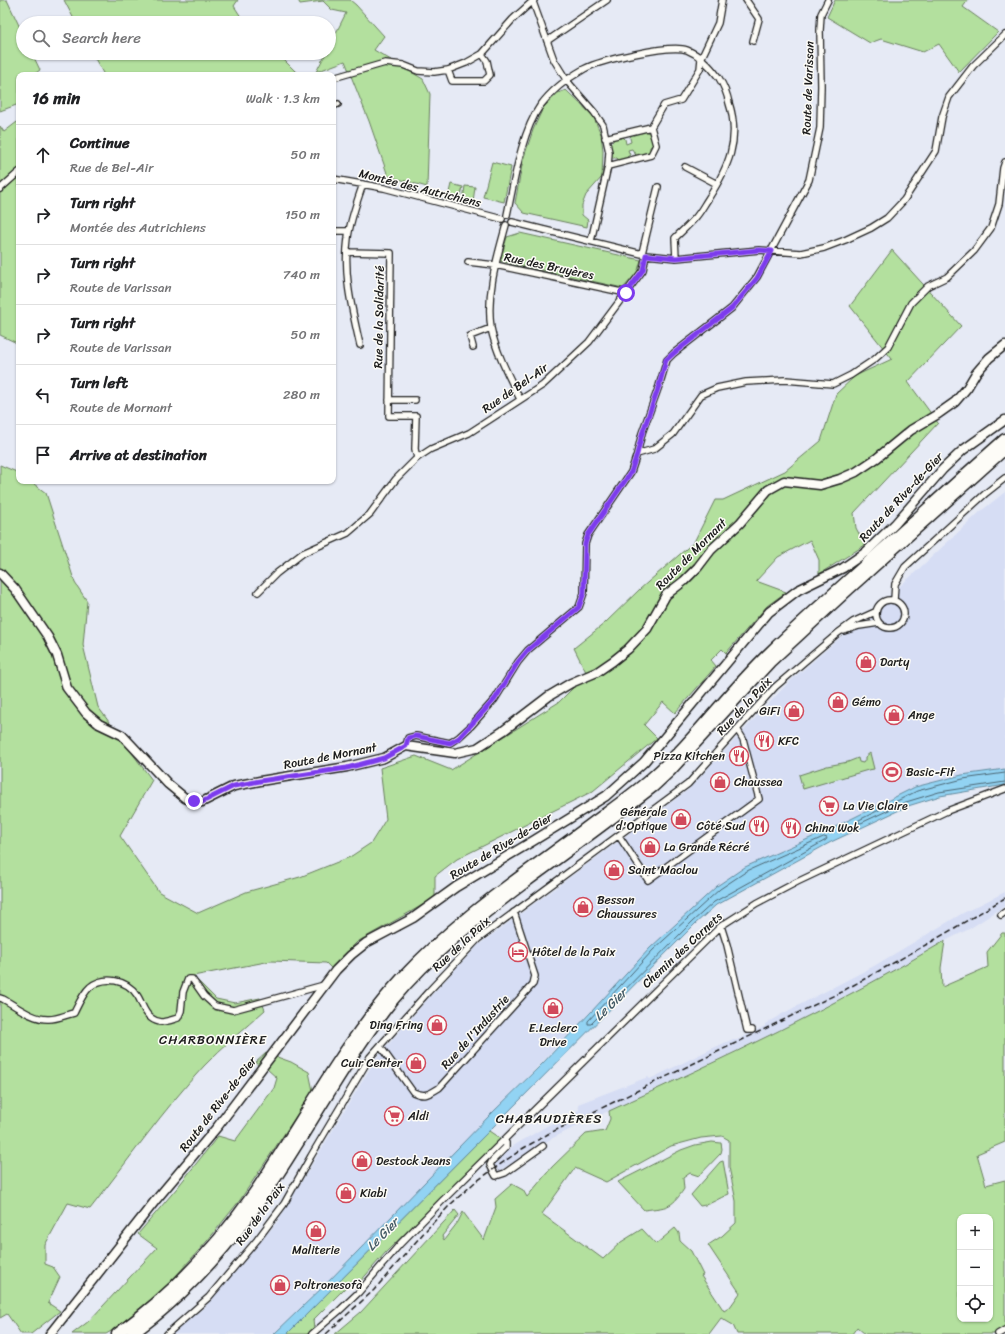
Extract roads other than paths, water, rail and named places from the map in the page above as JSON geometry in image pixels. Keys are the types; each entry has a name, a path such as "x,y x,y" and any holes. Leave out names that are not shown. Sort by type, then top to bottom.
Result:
{"highway":[{"path":"117,1334 166,1294 185,1276 219,1238 258,1187 363,1025 414,965 483,904 652,777 679,750 742,680 780,642 1005,439"},
{"path":"132,1334 149,1322 196,1278 235,1233 276,1177 368,1031 394,998 420,969 452,939 486,911 654,786 670,771 770,662 848,589 1005,449"}],"main road":[{"name":"Route de Mornant","path":"0,573 16,589 48,637 58,655 67,688 86,713 99,724 122,735 168,784 185,798 202,802 234,786 347,768 384,758 406,746 455,753 477,748 503,731 549,696 572,683 597,672 628,649 647,629 666,595 684,581 698,567 711,550 740,523 768,490 784,481 820,485 856,472 877,458 910,430 938,414 955,402 989,358 1005,345"},
{"name":"Route de Rive-de-Gier","path":"50,1334 155,1201 218,1126 336,970 350,955 366,943 413,918 456,887 606,796 644,762 769,612 798,590 843,568 866,552 895,524 953,459 963,450 1005,420"}],"street":[{"path":"547,41 607,0"},
{"path":"606,138 651,127 664,105 680,100 700,69 701,59 718,23 722,0"},
{"path":"746,0 759,19 753,41"},
{"name":"Route de Varissan","path":"406,746 408,738 416,736 450,743 459,738 495,699 518,662 528,650 579,607 584,593 585,544 588,535 631,472 666,360 732,308 757,278 809,180 820,128 821,14 828,0"},
{"path":"336,77 385,63 403,65 418,71 434,72 448,70 466,63 482,54 513,19 534,1 554,60 567,81 603,125 609,152 608,166 591,241"},
{"path":"506,225 512,222 644,254 676,258 759,250 801,253 824,248 852,237 887,218 904,200 936,151 942,117 949,97 973,66 1005,35"},
{"path":"520,399 495,344 491,328 491,292 495,265 506,225 503,223 531,121 540,106 550,94 585,69 618,58 660,50 687,50 710,66 725,87 732,112 735,133 730,154 722,176 717,184 696,216 675,238 676,258"},
{"path":"448,70 452,81 484,81 490,75 487,61 482,54"},
{"path":"608,166 651,155 656,145 651,127"},
{"path":"637,454 654,449 673,434 701,395 717,388 746,382 784,380 833,384 875,359 888,347 911,303 928,286 947,277 974,251 991,228 999,204 1005,162"},
{"path":"685,167 717,184"},
{"path":"0,189 16,175"},
{"name":"Montée des Autrichiens","path":"336,180 384,188 505,217"},
{"path":"360,345 347,277 347,252 349,231 363,184"},
{"name":"Rue de Bel-Air","path":"258,592 276,573 304,553 348,534 370,514 396,479 417,458 469,433 543,385 589,342 643,270 644,254 658,188"},
{"path":"505,217 511,217 512,222"},
{"path":"336,231 349,231"},
{"name":"Rue de la Solidarité","path":"347,252 391,254 389,400"},
{"name":"Rue des Bruyères","path":"468,262 495,265 626,293"},
{"path":"473,347 470,336 491,328"},
{"path":"415,400 389,400 389,416 416,416 415,449 417,458"},
{"path":"894,600 895,584 905,567 986,493 1005,478"},
{"path":"894,600 900,604 903,610 902,620 891,628 883,626 876,618 875,612 877,607 884,601 894,600"},
{"name":"Rue de la Paix","path":"167,1334 209,1297 257,1240 281,1209 370,1058 428,992 478,939 688,784 775,687 838,633 853,622 875,612"},
{"name":"Rue de la Paix","path":"838,633 859,626 879,623"},
{"path":"619,836 648,880 759,799 743,739 737,729"},
{"name":"Chemin des Cornets","path":"543,1146 505,1173 496,1176 490,1165 506,1147 504,1140 720,926 757,903 797,882 947,811 1005,789"},
{"name":"Rue de l'Industrie","path":"380,1046 413,1092 421,1096 430,1094 439,1088 533,984 535,976 514,912"},
{"path":"720,926 727,945 747,1030 752,1030"},
{"path":"0,998 36,1016 47,1019 57,1018 74,1013 90,987 100,982 114,980 126,984 137,995 143,1008 151,1018 163,1023 178,1018 181,1011 183,992 188,980 192,979 204,996 216,1006 233,1010 325,985"},
{"path":"312,1334 354,1297 400,1244 504,1140"},
{"path":"998,1334 1005,1330"}],"water":[{"name":"Le Gier","path":"1005,769 1005,785 940,796 908,806 831,842 716,905 695,924 287,1334 274,1334 326,1284 491,1114 542,1064 650,948 717,886 745,867 835,827 915,787 962,775"}],"railway":[{"path":"326,1334 374,1290 451,1204 474,1183 522,1149 548,1134 841,992 931,942 1005,898"}],"place":[{"name":"Darty","path":"866,662"},
{"name":"Gémo","path":"838,702"},
{"name":"GiFi","path":"794,711"},
{"name":"Ange","path":"894,715"},
{"name":"KFC","path":"764,741"},
{"name":"Pizza Kitchen","path":"739,756"},
{"name":"Basic-Fit","path":"892,772"},
{"name":"Chaussea","path":"720,782"},
{"name":"La Vie Claire","path":"829,806"},
{"name":"Générale d'Optique","path":"681,819"},
{"name":"Côté Sud","path":"759,826"},
{"name":"China Wok","path":"791,828"},
{"name":"La Grande Récré","path":"650,847"},
{"name":"Saint Maclou","path":"614,870"},
{"name":"Besson Chaussures","path":"583,907"},
{"name":"Hôtel de la Paix","path":"518,952"},
{"name":"E.Leclerc Drive","path":"553,1008"},
{"name":"Ding Fring","path":"437,1025"},
{"name":"Cuir Center","path":"416,1063"},
{"name":"Aldi","path":"394,1116"},
{"name":"Destock Jeans","path":"362,1161"},
{"name":"Kiabi","path":"346,1193"},
{"name":"Maliterie","path":"316,1231"},
{"name":"Poltronesofà","path":"280,1285"}],"district":[{"name":"CHARBONNIÈRE","path":"213,1039"},
{"name":"CHABAUDIÈRES","path":"549,1118"}]}
